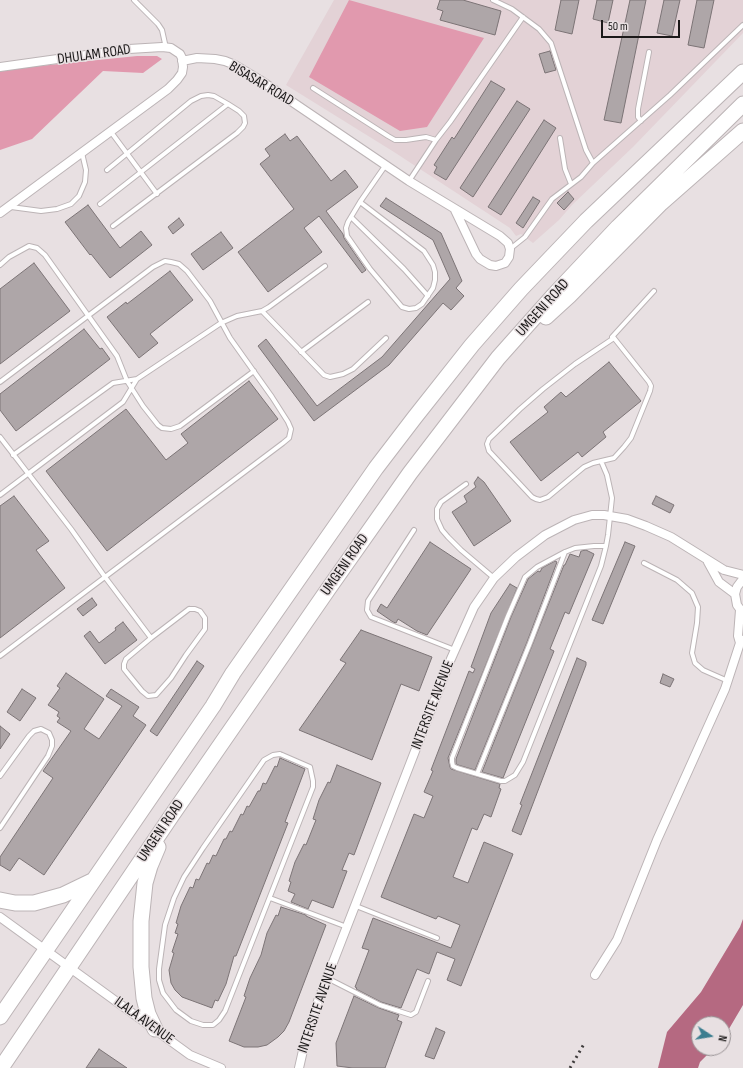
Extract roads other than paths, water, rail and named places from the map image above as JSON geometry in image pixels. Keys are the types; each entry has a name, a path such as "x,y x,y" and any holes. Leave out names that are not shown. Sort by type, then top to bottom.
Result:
{"highway":[{"path":"732,83 743,64"},
{"name":"UMGENI ROAD","path":"0,1017 213,706 237,667 376,468 415,417 472,345 521,289 586,221 743,72"},
{"name":"UMGENI ROAD","path":"1,1068 172,815 410,473 498,358 618,227 743,104"},
{"path":"485,376 569,296 662,202 743,131"},
{"path":"155,1029 148,1014 144,998 141,966 143,902 145,884 150,866 172,815"},
{"path":"0,900 15,903 34,903 63,894 93,881"}],"street":[{"path":"0,213 168,89 178,80 182,73 182,58 176,51 166,48"},
{"name":"DHULAM ROAD","path":"0,67 128,50 166,48"},
{"name":"BISASAR ROAD","path":"182,61 197,58 214,59 235,65 260,80 385,166 500,236 508,243 510,249"},
{"path":"455,210 476,254 484,262 496,266 501,265 508,260 510,249"},
{"name":"INTERSITE AVENUE","path":"299,1068 318,1001 455,650 474,607 494,578 516,557 545,535 574,520 592,515 627,519 671,537 688,547 708,562 724,570 743,575"},
{"name":"INTERSITE AVENUE","path":"708,562 719,582 735,594"},
{"path":"595,975 617,940 657,840 728,681 741,642 738,636 742,611 736,600 735,594 737,587 743,579"},
{"name":"ILALA AVENUE","path":"0,917 190,1055 221,1068"}],"lane":[{"path":"134,0 158,24 162,30 166,48"},
{"path":"493,0 512,9 523,17 539,29 551,43 586,150 593,163"},
{"path":"409,181 436,140 523,17"},
{"path":"510,249 525,237 552,199 580,177 593,163 641,121 743,25"},
{"path":"641,121 638,117 638,109 649,52"},
{"path":"314,88 395,140 426,137 436,140"},
{"path":"107,170 191,101 201,96 214,96 244,116 245,123 243,127 231,138 113,226"},
{"path":"100,204 228,104"},
{"path":"110,132 157,194"},
{"path":"560,138 566,175 571,184"},
{"path":"9,207 41,211 57,209 71,204 79,196 84,182 86,170 82,153"},
{"path":"360,202 424,251 430,259 435,272 433,288 422,304 416,308 409,309 402,306 370,269 347,236 346,228 360,202 385,166"},
{"path":"352,217 404,269 428,296"},
{"path":"0,265 28,246 37,248 45,255 118,356 127,381 143,406 162,428 171,429 180,426 254,371"},
{"path":"0,382 153,267 165,261 172,262 179,264 187,271 214,307 230,338 254,371 288,422 291,429 289,438 0,656"},
{"path":"0,495 123,402 137,379 221,323 237,316 262,311 279,301 325,266"},
{"path":"614,338 575,364 520,409 493,435 487,444 489,450 499,462 532,496 540,500 548,497 584,467 614,458 628,442 650,391 649,382 614,338 612,337 654,291"},
{"path":"302,352 368,302"},
{"path":"262,311 324,375 334,377 352,369 386,338"},
{"path":"13,455 113,383 137,379"},
{"path":"0,437 151,638"},
{"path":"601,461 607,475 612,498 611,516 606,546 601,566 594,588 528,752 518,772 511,778 501,781 453,766 452,758 525,577 545,562 575,548 606,546"},
{"path":"466,484 441,502 437,509 437,519 442,530 448,537 494,578"},
{"path":"414,530 368,601 367,610 371,617 455,650"},
{"path":"476,774 565,552"},
{"path":"644,563 677,580 692,593 698,607 692,653 695,663 703,670 728,681"},
{"path":"189,609 200,611 205,618 205,629 201,635 171,678 163,688 152,697 142,692 124,669 126,659 151,638 189,609"},
{"path":"0,776 34,731 41,729 49,733 52,740 52,746 48,756 0,828"},
{"path":"280,754 310,767 314,781 270,898 225,1011 219,1020 213,1025 204,1025 191,1021 176,1010 163,994 159,980 160,958 165,925 174,898 188,871 264,760 273,755 280,754"},
{"path":"270,898 347,926"},
{"path":"356,906 438,938"},
{"path":"327,978 380,1005 411,1015 416,1012 428,981"}],"railway":[{"path":"570,1068 584,1044"}]}
